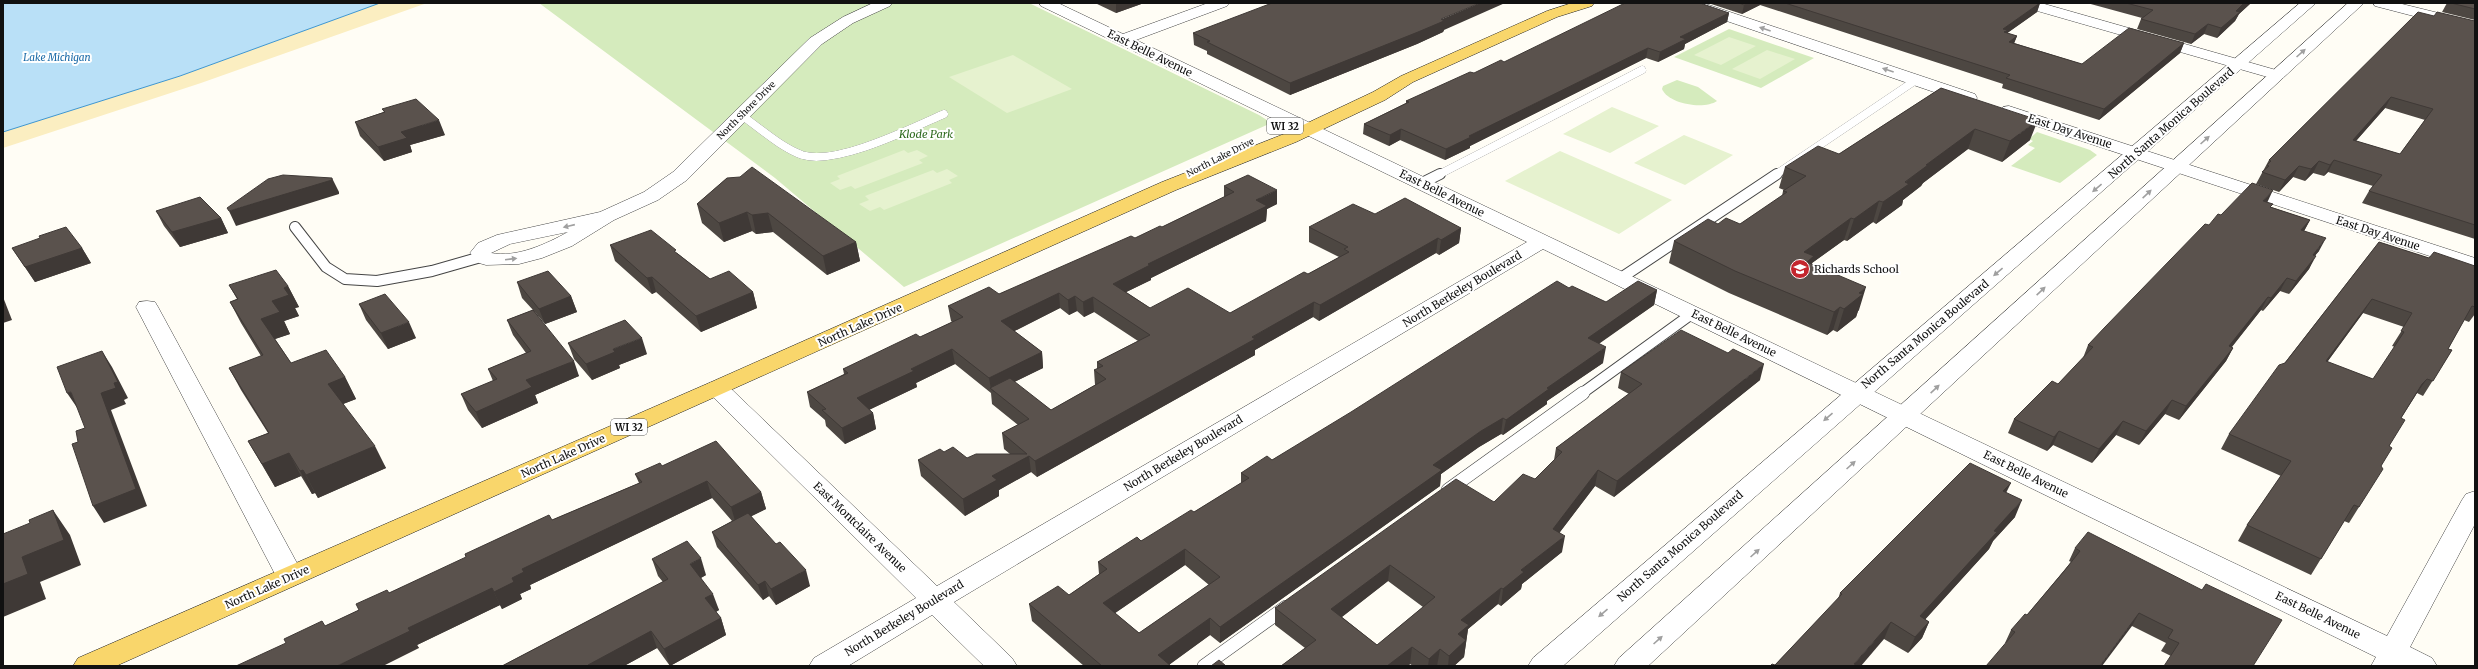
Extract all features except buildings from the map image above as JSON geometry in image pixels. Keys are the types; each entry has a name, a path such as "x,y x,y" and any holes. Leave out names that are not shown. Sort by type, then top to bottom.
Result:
{"main road":[{"name":"North Lake Drive","path":"1552,14 1567,3"},
{"name":"North Lake Drive","path":"88,666 718,388 1302,126 1379,96 1407,79 1552,14 1587,3"}],"street":[{"name":"North Shore Drive","path":"481,257 480,253 485,248 504,238 569,226 607,216 651,196 670,184 816,41 848,20 885,3"},
{"name":"East Belle Avenue","path":"1046,3 1906,415 2389,659 2422,666"},
{"path":"1122,40 1222,3"},
{"name":"East Day Avenue","path":"1688,3 2176,167 2475,265"},
{"path":"2025,3 2277,75"},
{"name":"North Santa Monica Boulevard","path":"1543,666 1857,392 2137,154 2309,3"},
{"path":"1629,666 2357,3"},
{"path":"2380,3 2475,27"},
{"name":"North Berkeley Boulevard","path":"824,666 1543,241"},
{"path":"147,307 290,576"},
{"name":"East Montclaire Avenue","path":"718,388 1002,666"},
{"path":"2389,659 2475,500"}],"lane":[{"path":"1422,183 1642,70"},
{"path":"1621,278 1916,80"},
{"path":"741,115 802,155 815,157 830,156 847,151 944,114"},
{"path":"295,227 326,267 345,279 377,281 432,271 481,257"},
{"path":"1436,499 1693,313"},
{"path":"1204,666 1294,601"}],"green space":[{"name":"Klode Park","path":"539,3 1029,3 1259,115 1270,122 1269,124 904,287 775,178"},
{"path":"1729,29 1814,58 1761,88 1674,57"},
{"path":"1729,37 1756,46 1721,65 1694,55"},
{"path":"1767,50 1795,59 1760,79 1732,69"},
{"path":"1013,55 1072,89 1007,113 949,77"},
{"path":"1677,80 1698,87 1717,101 1711,104 1695,105 1679,102 1671,98 1662,89 1663,86"},
{"path":"1612,107 1659,126 1610,153 1563,134"},
{"path":"2037,132 2090,150 2097,155 2060,183 2011,166 2035,148 2028,145 2033,141 2029,139"},
{"path":"1684,135 1733,155 1685,185 1634,163"},
{"path":"904,150 908,153 917,150 928,156 919,160 923,163 855,189 851,186 840,190 830,183 840,179 837,176"},
{"path":"1560,151 1672,200 1619,234 1505,181"},
{"path":"947,169 958,176 949,180 952,183 884,210 880,207 870,211 859,204 869,200 865,196 933,170 937,173"}],"sand":[{"path":"380,3 427,3 201,83 3,148 3,132 180,76"}],"water":[{"name":"Lake Michigan","path":"3,3 380,3 180,76 3,132"}],"place":[{"name":"Richards School","path":"1800,269"}]}
